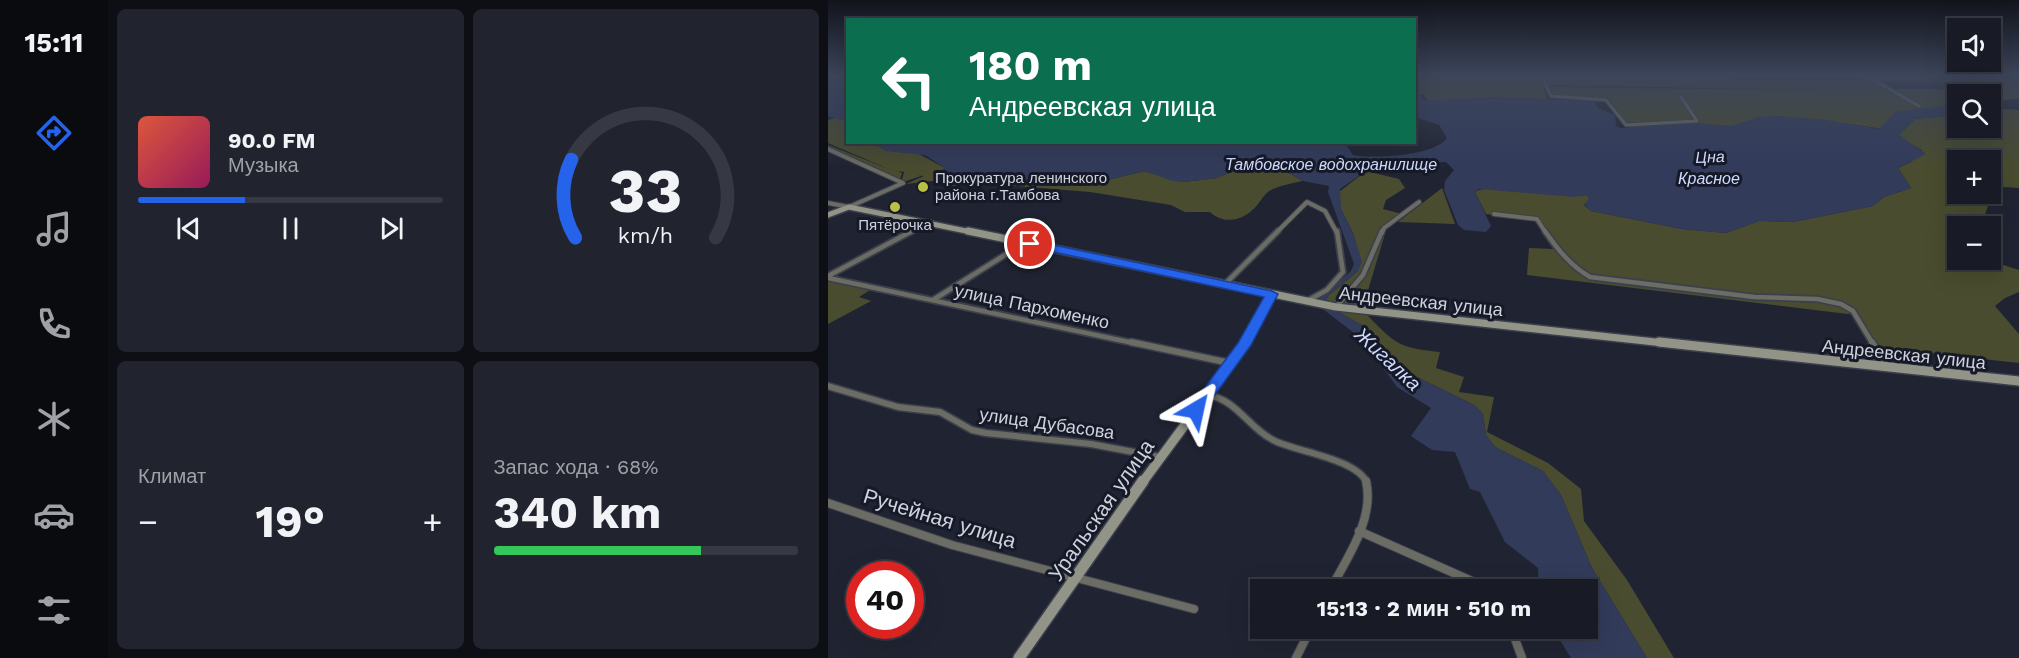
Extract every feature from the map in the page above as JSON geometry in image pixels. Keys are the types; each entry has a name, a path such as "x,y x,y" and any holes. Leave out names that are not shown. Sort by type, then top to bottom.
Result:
{"street":[{"path":"1611,106 1626,125 1697,121 1687,106"},
{"path":"828,149 903,183 828,215"},
{"path":"1224,285 1307,202 1313,203 1325,209 1334,226 1340,244 1344,272 1327,290 1310,302"},
{"path":"1332,306 1363,275 1384,228 1419,202"},
{"name":"Андреевская улица","path":"828,203 930,222 1332,306 2019,381"},
{"path":"1494,214 1537,219 1558,250 1579,271 1603,281 1754,297 1817,298 1841,304 1853,311 1888,368"},
{"path":"828,277 930,222"},
{"path":"933,300 1024,243"},
{"name":"улица Пархоменко","path":"828,277 1230,363"},
{"name":"Уральская улица","path":"1019,658 1160,457 1254,329 1262,308 1272,294"},
{"name":"улица Дубасова","path":"828,386 898,407 940,412 972,430 986,434 1090,444 1160,457"},
{"path":"1207,395 1225,397 1264,435 1287,447 1359,472 1369,486 1371,498 1359,531 1335,579"},
{"name":"Ручейная улица","path":"828,502 952,545 1076,576"},
{"path":"1359,531 1467,579"},
{"path":"1076,576 1194,609"},
{"path":"1296,658 1306,639"},
{"path":"1515,639 1522,658"}],"green space":[{"path":"1613,106 1947,106 1923,109 1883,129 1776,116 1735,127 1702,124 1630,128"},
{"path":"2001,110 2019,110 2019,188 2004,187 2001,189 2001,150 1947,150 1947,204 1989,204 1984,216 1947,216 1947,270 2001,270 2001,264 2019,270 2019,292 2005,298 1995,306 2019,334 2019,363 1875,347 1856,315 1527,275 1529,248 1553,249 1534,220 1486,214 1475,192 1495,188 1560,195 1586,195 1590,198 1584,205 1591,211 1682,229 1726,233 1759,221 1793,222 1873,206 1884,197 1911,188 1898,168 1911,162 1922,150 1902,140 1899,135 1915,119 1947,116 1947,138 2001,138"},
{"path":"835,118 846,121 846,144 874,144 896,152 917,153 945,168 941,171 965,179 1041,180 1083,186 1144,171 1184,182 1217,178 1234,171 1261,165 1282,169 1303,181 1271,190 1248,214 1229,220 1210,212 1185,212 1171,205 1090,192 965,182 953,187 951,186 956,181 951,179 906,184 924,176 915,175 921,176 906,181 902,180 904,172 898,171 902,173 900,179 828,147 828,145 891,170 828,143 828,120"},
{"path":"1366,171 1399,179 1405,188 1386,200 1383,209 1402,214 1387,227 1363,307 1364,312 1397,342 1414,348 1440,352 1436,368 1464,377 1459,392 1494,397 1487,432 1548,463 1581,489 1584,521 1627,580 1674,658 1647,658 1592,568 1561,495 1543,471 1495,447 1486,435 1483,414 1474,405 1415,376 1391,358 1367,328 1324,304 1329,295 1358,271 1354,235 1341,209 1339,192"},
{"path":"1442,188 1455,224 1398,222"},
{"path":"828,281 870,290 859,297 871,301 828,324"}],"water":[{"path":"828,106 846,106 846,121 828,116"},
{"path":"1416,106 1597,106 1615,115 1616,126 1620,128 1699,123 1731,126 1758,117 1773,116 1820,119 1879,129 1896,111 1947,106 1947,116 1915,119 1899,135 1926,154 1898,168 1911,188 1884,197 1873,206 1793,222 1759,221 1726,233 1682,229 1591,211 1584,204 1590,198 1586,195 1574,197 1479,189 1475,192 1491,226 1486,232 1464,230 1458,225 1444,190 1445,181 1454,170 1446,162 1392,164 1366,171 1340,189 1341,209 1354,235 1362,262 1358,271 1329,295 1324,304 1367,328 1391,358 1415,376 1474,405 1483,414 1486,435 1495,447 1543,471 1561,495 1592,568 1647,658 1571,658 1559,639 1598,639 1598,579 1539,579 1538,568 1505,542 1480,492 1470,489 1455,452 1432,450 1411,436 1431,408 1397,387 1362,339 1315,303 1351,271 1354,264 1328,192 1329,186 1303,181 1282,169 1261,165 1234,171 1217,178 1184,182 1173,181 1144,171 1083,186 1041,180 965,179 940,171 945,168 925,155 886,151 873,144 1345,144 1353,155 1375,157 1403,155 1430,149 1447,138 1439,125 1416,117"}],"place":[{"name":"Прокуратура ленинского района г.Тамбова","path":"923,187"},
{"name":"Пятёрочка","path":"895,207"}],"route":[{"path":"1030,244 1272,294 1262,308 1254,329 1244,345 1196,410"}],"water label":[{"name":"Цна","path":"1710,157"},
{"name":"Тамбовское водохранилище","path":"1331,164"},
{"name":"Красное","path":"1709,178"},
{"name":"Жигалка","path":"1388,359"}]}
